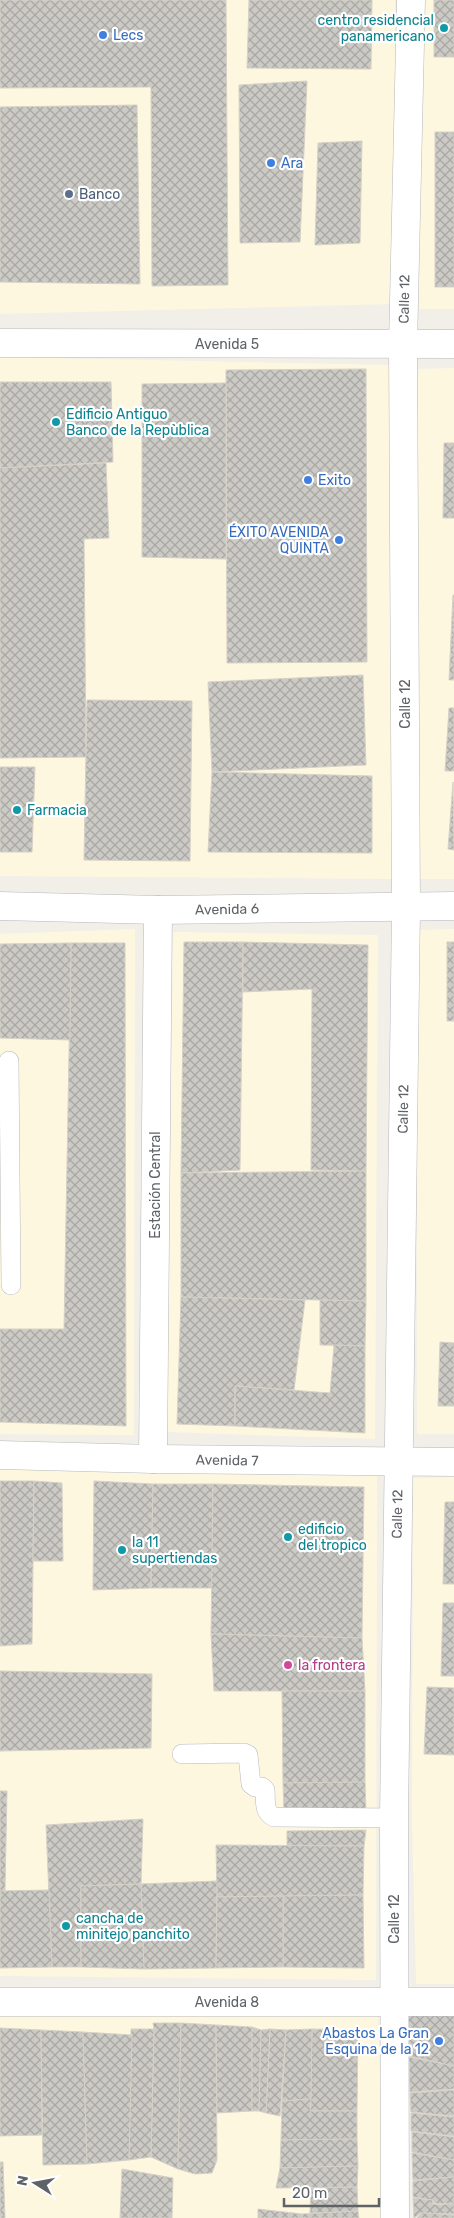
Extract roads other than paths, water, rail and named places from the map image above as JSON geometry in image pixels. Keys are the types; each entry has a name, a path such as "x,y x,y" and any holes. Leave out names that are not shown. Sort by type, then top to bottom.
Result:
{"street":[{"name":"Calle 12","path":"396,2218 394,1818 397,1462 406,907 403,345 411,0"},
{"name":"Avenida 5","path":"0,343 454,344"},
{"name":"Avenida 6","path":"0,906 158,910 454,906"},
{"name":"Estación Central","path":"153,1459 158,910"},
{"name":"Avenida 7","path":"0,1455 153,1459 454,1462"},
{"name":"Avenida 8","path":"0,2002 454,2002"}],"lane":[{"path":"9,1061 5,1163 11,1285"},
{"path":"182,1754 244,1752 248,1755 251,1784 266,1790 266,1810 268,1815 274,1818 394,1818"}],"place":[{"name":"centro residencial panamericano","path":"444,28"},
{"name":"Lecs","path":"103,35"},
{"name":"Ara","path":"271,163"},
{"name":"Banco","path":"69,194"},
{"name":"Edificio Antiguo Banco de la Repùblica","path":"56,422"},
{"name":"Exito","path":"308,480"},
{"name":"ÉXITO AVENIDA QUINTA","path":"339,540"},
{"name":"Farmacia","path":"17,810"},
{"name":"edificio del tropico","path":"288,1537"},
{"name":"la 11 supertiendas","path":"122,1550"},
{"name":"la frontera","path":"288,1665"},
{"name":"cancha de minitejo panchito","path":"66,1926"},
{"name":"Abastos La Gran Esquina de la 12","path":"439,2041"}]}
